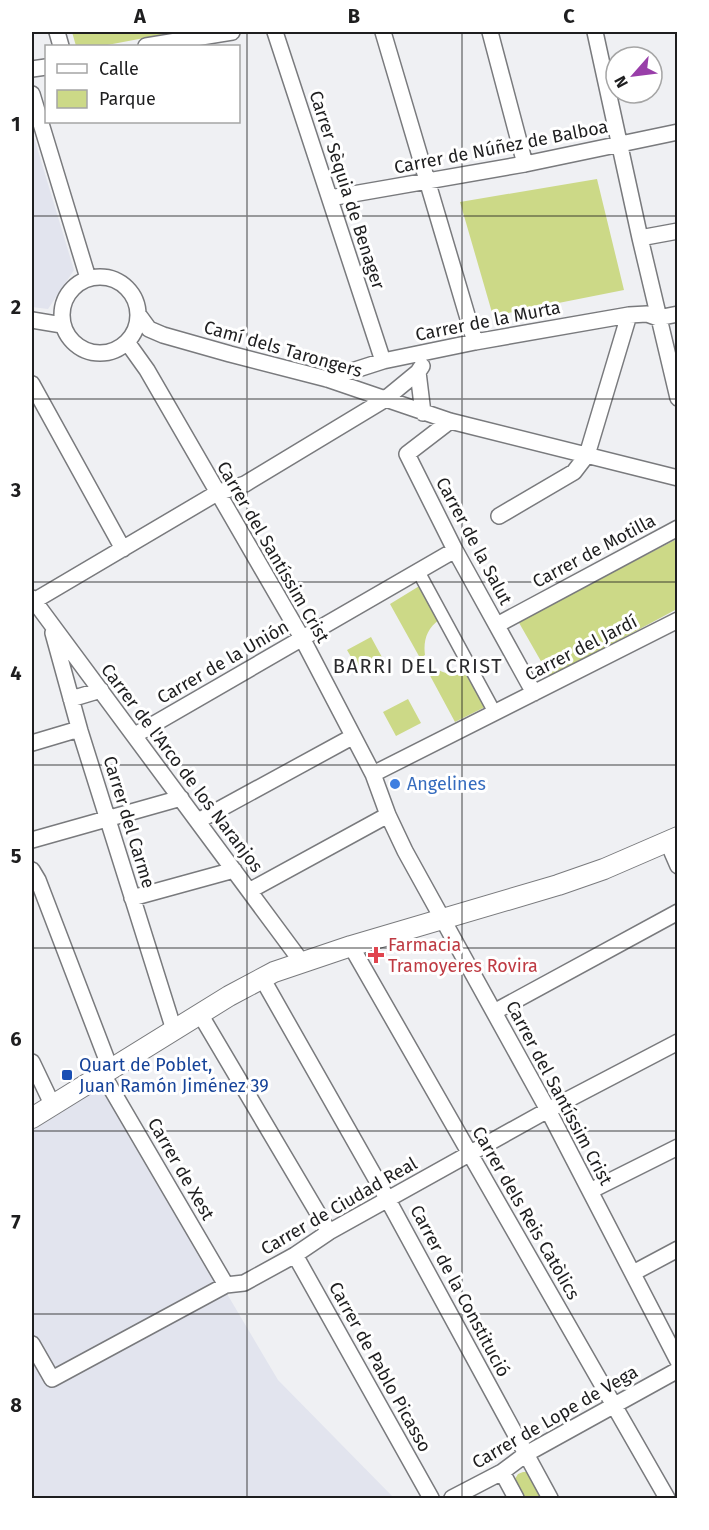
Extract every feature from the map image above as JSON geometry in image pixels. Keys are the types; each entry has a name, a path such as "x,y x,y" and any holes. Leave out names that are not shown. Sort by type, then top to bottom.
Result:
{"street":[{"path":"152,45 232,32"},
{"name":"Carrer Sèquia de Benager","path":"275,32 382,361"},
{"path":"383,32 475,342"},
{"path":"490,32 525,164"},
{"path":"596,32 640,238 678,398"},
{"path":"32,94 88,278"},
{"name":"Carrer de Núñez de Balboa","path":"330,198 525,164 678,132"},
{"path":"640,238 678,231"},
{"path":"106,277 122,284 134,297 138,315 131,336 110,352 90,352 72,342 62,325 62,305 71,288 88,278 106,277"},
{"name":"Carrer de la Murta","path":"327,379 382,361 475,342 629,315 647,314 658,318 678,314"},
{"name":"Camí dels Tarongers","path":"138,315 149,330 163,335 327,379 450,421 678,478"},
{"path":"499,516 573,472 587,455 629,315"},
{"path":"32,320 62,325"},
{"name":"Carrer del Santíssim Crist","path":"131,336 147,370 302,638 373,774 388,815 442,920 548,1110 633,1273 672,1337 678,1361"},
{"path":"33,600 217,493 245,484 384,400 418,372 431,352"},
{"path":"418,372 423,413"},
{"path":"32,384 123,549"},
{"name":"Carrer de la Salut","path":"450,421 407,454 455,550 534,693"},
{"name":"Carrer de Motilla","path":"497,625 678,528"},
{"name":"Carrer de la Unión","path":"135,735 455,550"},
{"path":"418,571 495,713"},
{"name":"Carrer de l'Arco de los Naranjos","path":"33,600 301,961"},
{"name":"Carrer del Jardí","path":"373,774 678,620"},
{"name":"Carrer del Carme","path":"51,624 79,729 174,1030"},
{"path":"71,699 100,690"},
{"path":"32,743 79,729"},
{"path":"198,821 352,737"},
{"path":"32,840 181,798"},
{"path":"249,891 388,815"},
{"path":"32,1118 200,1014 262,978 301,961 595,872 673,840 678,866"},
{"name":"Carrer de Xest","path":"32,870 38,880 106,1071 226,1286"},
{"path":"132,898 234,870"},
{"path":"494,1012 678,912"},
{"name":"Carrer dels Reis Catòlics","path":"351,946 668,1498"},
{"name":"Carrer de la Constitució","path":"262,978 388,1200 550,1498"},
{"path":"200,1014 329,1232"},
{"name":"Carrer de Ciudad Real","path":"32,1344 52,1379 226,1286 244,1283 295,1255 329,1232 548,1110 678,1042"},
{"path":"32,1062 52,1104"},
{"path":"590,1191 678,1147"},
{"path":"633,1273 678,1249"},
{"name":"Carrer de Pablo Picasso","path":"295,1255 431,1498"},
{"name":"Carrer de Lope de Vega","path":"452,1498 502,1472 526,1454 678,1370"},
{"path":"502,1472 516,1498"}],"shaded area":[{"path":"32,131 74,270 48,309 32,307"},
{"path":"95,1071 278,1380 394,1498 32,1498 32,1107"}],"green space":[{"path":"72,32 176,32 107,45 76,45"},
{"path":"597,179 624,290 493,316 460,202"},
{"path":"677,539 677,609 550,677 518,621"},
{"path":"421,585 439,620 429,631 425,640 425,655 420,658 390,604"},
{"path":"371,637 383,659 360,672 347,650"},
{"path":"433,667 450,674 468,672 487,706 455,722 427,670"},
{"path":"408,699 421,723 396,736 383,712"},
{"path":"529,1472 546,1498 519,1498 512,1484 518,1474"}],"place":[{"name":"Angelines","path":"395,784"},
{"name":"Farmacia Tramoyeres Rovira","path":"376,955"},
{"name":"Quart de Poblet, Juan Ramón Jiménez 39","path":"67,1075"}],"district":[{"name":"BARRI DEL CRIST","path":"418,666"}]}
